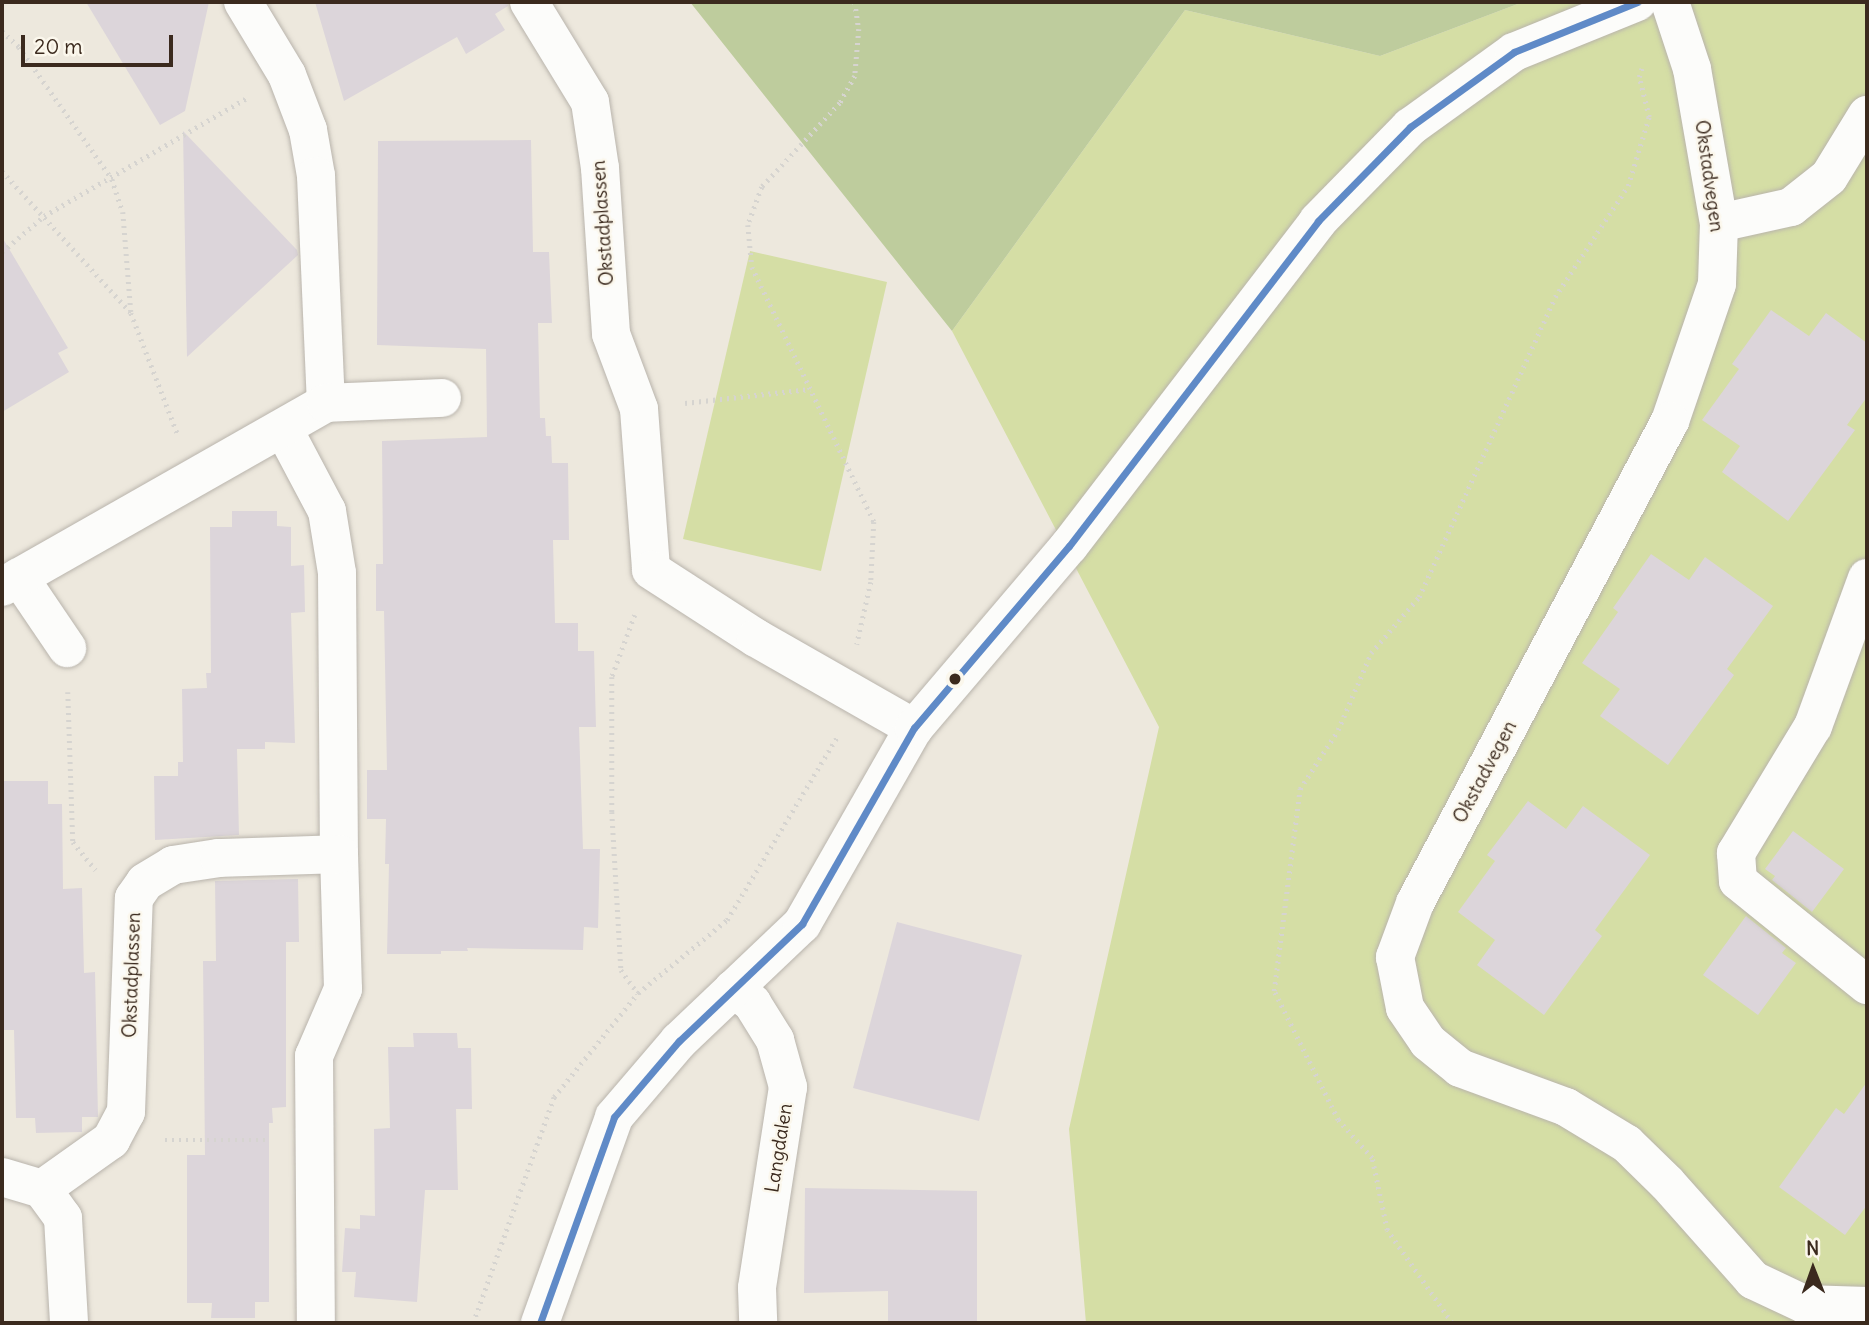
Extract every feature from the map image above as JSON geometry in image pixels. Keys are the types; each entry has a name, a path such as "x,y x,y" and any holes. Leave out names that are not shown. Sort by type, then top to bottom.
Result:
{"street":[{"path":"243,2 286,75 308,130 316,176 326,403"},
{"name":"Okstadplassen","path":"528,2 590,102 600,168 611,334 639,409 651,570"},
{"path":"540,1323 614,1117 679,1041 802,924 914,728 1069,546 1318,221 1410,127 1514,51 1637,2"},
{"name":"Okstadvegen","path":"1670,2 1692,69 1719,223 1717,284 1670,421 1415,902 1395,957 1405,1008 1428,1042 1461,1068 1566,1107 1627,1144 1667,1183 1753,1280 1804,1304 1867,1306"},
{"path":"1719,223 1791,207 1829,177 1867,115"},
{"path":"67,648 11,582 326,403 442,398"},
{"path":"283,428 327,510 337,573 339,854 344,989 314,1056 316,1323"},
{"path":"651,570 756,638 914,728"},
{"path":"1863,604 1813,726 1736,853 1738,881 1867,985"},
{"name":"Okstadplassen","path":"42,1189 111,1140 126,1112 134,898 145,882 173,864 219,858 339,854"},
{"name":"Langdalen","path":"733,989 752,1003 775,1040 788,1087 757,1287 758,1323"},
{"path":"2,1177 42,1189 63,1218 69,1323"}],"path":[{"path":"855,2 859,29 855,76 839,103 762,187 748,225 752,267 874,522 871,582 856,639 861,696"},
{"path":"2,31 19,47 112,179 123,212 131,313 195,478"},
{"path":"1452,1323 1387,1230 1372,1158 1338,1121 1274,991 1300,789 1338,730 1371,653 1419,597 1555,297 1628,186 1648,117 1639,78 1643,65"},
{"path":"2,251 44,216 112,179 286,75"},
{"path":"2,171 131,313"},
{"path":"639,409 810,389"},
{"path":"639,993 621,970 612,812 612,677 651,570"},
{"path":"67,648 74,842 89,865 134,898"},
{"path":"111,1140 314,1140"}],"green space":[{"path":"690,2 1523,2 1380,56 1185,10 952,331"},
{"path":"1523,2 1867,2 1867,1323 1086,1323 1069,1129 1159,727 952,331 1185,10 1380,56"},
{"path":"750,251 887,282 821,571 683,539"}],"building":[{"path":"86,2 209,2 185,111 160,125"},
{"path":"315,2 507,2 508,6 495,14 505,30 466,54 457,37 344,101"},
{"path":"183,131 297,250 298,255 187,357"},
{"path":"531,140 533,252 549,252 552,323 538,323 540,418 545,418 546,436 551,436 552,463 568,463 569,540 553,540 555,623 578,623 578,651 594,651 596,727 579,727 583,849 600,849 598,928 584,927 583,950 467,948 468,951 441,951 441,954 387,954 389,864 385,864 386,819 367,819 367,770 387,770 384,611 376,611 376,564 383,564 382,441 487,437 486,349 377,345 378,141"},
{"path":"2,237 68,348 58,353 69,372 2,412"},
{"path":"1771,310 1809,336 1826,313 1867,343 1867,397 1847,425 1855,430 1788,521 1722,472 1740,446 1702,420 1739,369 1732,364"},
{"path":"232,511 277,511 277,526 291,527 291,566 304,565 305,612 291,613 295,743 265,742 265,749 237,749 239,835 155,840 154,776 178,776 178,762 183,762 182,689 207,688 206,673 211,673 210,527 232,527"},
{"path":"1651,554 1689,580 1705,557 1773,606 1727,669 1734,675 1668,765 1600,716 1620,689 1582,663 1618,612 1613,608"},
{"path":"2,781 48,781 48,804 62,804 63,889 82,888 84,973 95,972 98,1117 82,1117 82,1132 36,1133 35,1118 16,1118 14,1030 3,1030"},
{"path":"1528,801 1566,829 1583,806 1650,855 1595,930 1602,936 1544,1015 1477,965 1495,940 1458,912 1495,861 1487,855"},
{"path":"1793,831 1844,869 1812,912 1772,880 1775,876 1765,869"},
{"path":"298,879 299,942 286,942 286,1107 272,1108 273,1123 269,1123 269,1302 255,1302 255,1318 211,1318 212,1303 187,1303 187,1155 205,1155 203,961 216,961 215,881"},
{"path":"1746,916 1786,948 1782,953 1796,963 1758,1015 1703,975"},
{"path":"897,922 1022,955 979,1121 853,1088"},
{"path":"413,1033 457,1033 458,1048 471,1048 472,1109 456,1109 458,1190 425,1190 417,1302 354,1297 356,1272 342,1272 345,1228 360,1229 360,1215 375,1216 374,1129 390,1128 388,1047 414,1047"},
{"path":"1867,1082 1867,1205 1845,1235 1779,1187 1836,1108 1844,1114"},
{"path":"805,1188 977,1191 977,1323 888,1323 888,1291 804,1293"}],"transit line":[{"path":"540,1323 614,1117 679,1041 802,924 914,728 1069,546 1318,221 1410,127 1514,52 1637,2"}]}
